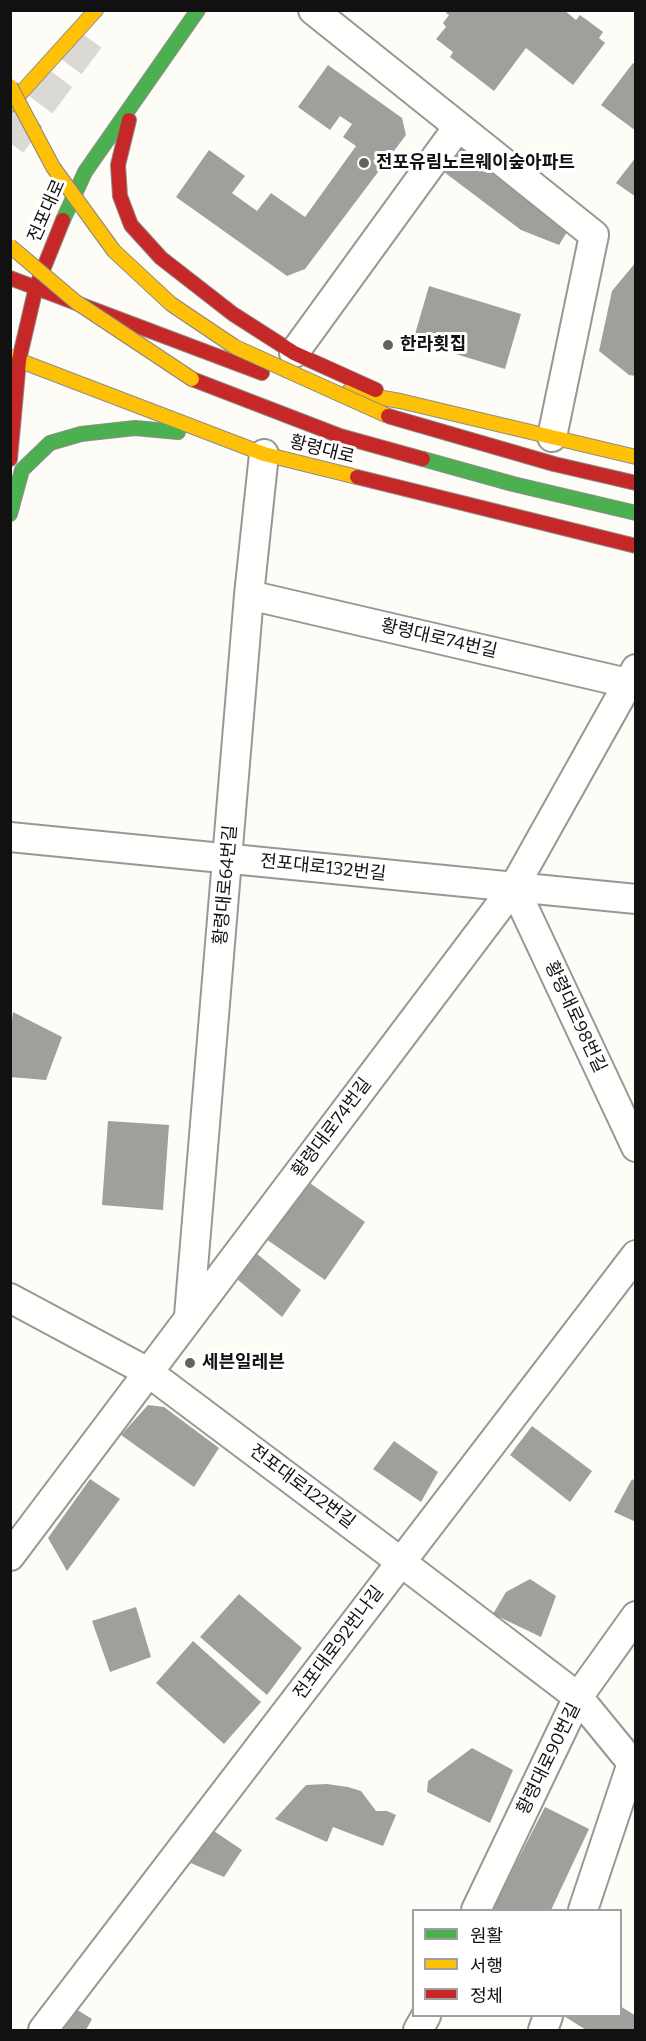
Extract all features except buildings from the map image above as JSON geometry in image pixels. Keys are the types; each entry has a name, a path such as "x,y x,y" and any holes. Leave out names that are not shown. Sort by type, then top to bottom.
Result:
{"main road":[{"path":"10,105 96,10"},
{"name":"전포대로","path":"10,459 15,358 36,286 54,238 85,172 198,10"},
{"path":"10,86 53,167 114,251 171,303 235,347 395,419 554,464 636,483"},
{"path":"134,99 118,165 120,196 131,225 161,258 233,314 294,353 400,401"},
{"path":"10,246 76,302 192,379 340,436 513,484 636,513"},
{"path":"12,278 279,380 400,401 636,457"},
{"path":"15,314 15,358"},
{"name":"황령대로","path":"15,358 264,454 636,546"},
{"path":"10,514 22,470 50,443 81,434 135,428 217,436"}],"street":[{"path":"313,10 594,235 552,437"},
{"path":"294,353 458,127"},
{"name":"황령대로64번길","path":"189,1316 249,595 264,454"},
{"name":"황령대로74번길","path":"10,1556 514,887 633,679 249,595"},
{"name":"전포대로132번길","path":"10,837 636,899"},
{"name":"황령대로98번길","path":"514,887 636,1147"},
{"name":"전포대로92번나길","path":"43,2031 636,1255"},
{"name":"전포대로122번길","path":"10,1298 148,1372 578,1697 632,1763 584,1909"},
{"name":"황령대로90번길","path":"477,1909 578,1697 636,1616"},
{"path":"418,2031 425,2017"}],"tunnel":[{"path":"10,143 91,34"}],"traffic: fast":[{"path":"63,220 85,172 198,10"},
{"path":"10,514 22,470 50,443 81,434 135,428 178,432"},
{"path":"423,459 513,484 636,513"}],"traffic: slow":[{"path":"10,105 96,10"},
{"path":"10,86 53,167 114,251 171,304 235,347 388,416"},
{"path":"10,246 76,302 192,379"},
{"path":"10,357 264,454 357,477"},
{"path":"348,392 400,401 636,457"}],"traffic: jam":[{"path":"129,120 118,165 120,196 131,225 161,258 233,314 294,353 376,390"},
{"path":"10,459 19,360 36,287 63,220"},
{"path":"10,278 262,373"},
{"path":"192,379 340,436 423,459"},
{"path":"388,416 554,464 636,483"},
{"path":"357,477 636,546"}],"place":[{"name":"전포유림노르웨이숲아파트","path":"364,163"},
{"name":"한라횟집","path":"388,345"},
{"name":"세븐일레븐","path":"190,1363"}]}
